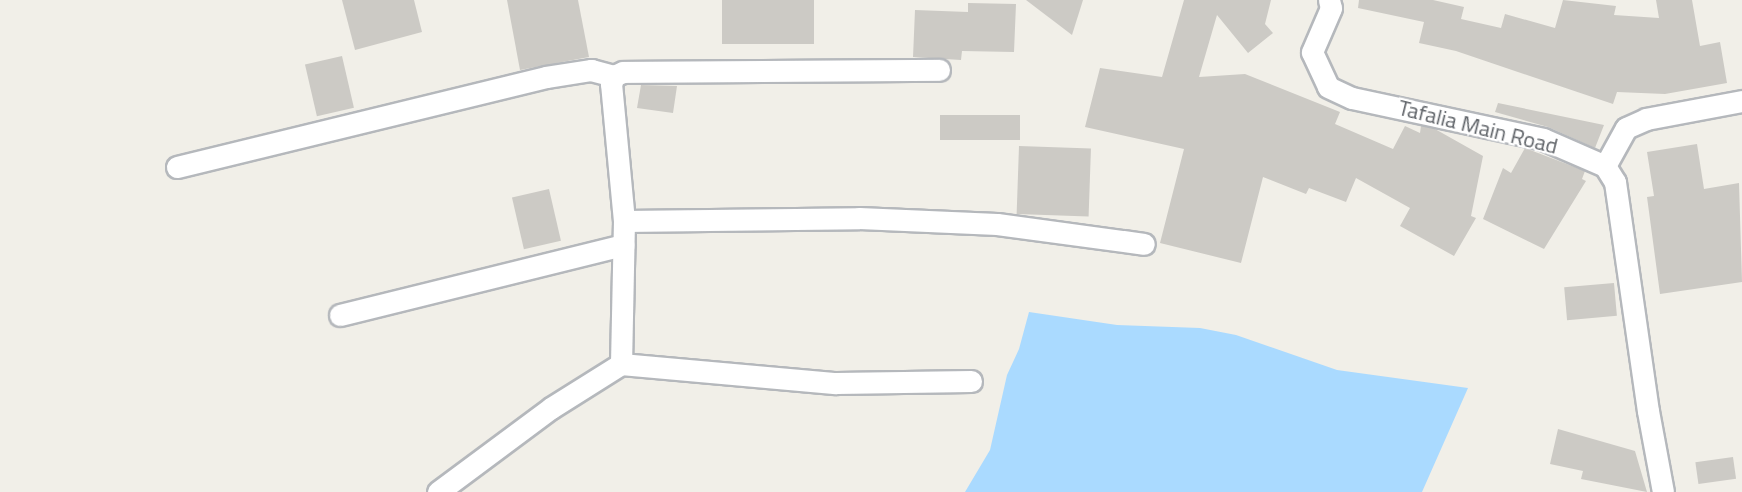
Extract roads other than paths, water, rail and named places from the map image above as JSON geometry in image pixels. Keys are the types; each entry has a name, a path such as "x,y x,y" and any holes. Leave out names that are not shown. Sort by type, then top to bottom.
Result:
{"street":[{"name":"Tafalia Main Road","path":"1329,0 1331,8 1312,52 1328,87 1352,98 1543,139 1605,166"},
{"path":"177,167 546,78 591,70 614,76 623,72 939,70"},
{"path":"614,76 611,84 624,221 621,364"},
{"path":"1664,492 1648,411 1615,182 1605,166 1626,128 1646,119 1742,100"},
{"path":"624,221 859,218 997,224 1144,244"},
{"path":"340,315 623,244"},
{"path":"438,492 551,408 621,364 837,383 971,381"}],"water":[{"path":"1029,312 1117,325 1200,328 1236,335 1337,370 1468,388 1422,492 965,492 990,450 1007,375 1019,349"}]}
